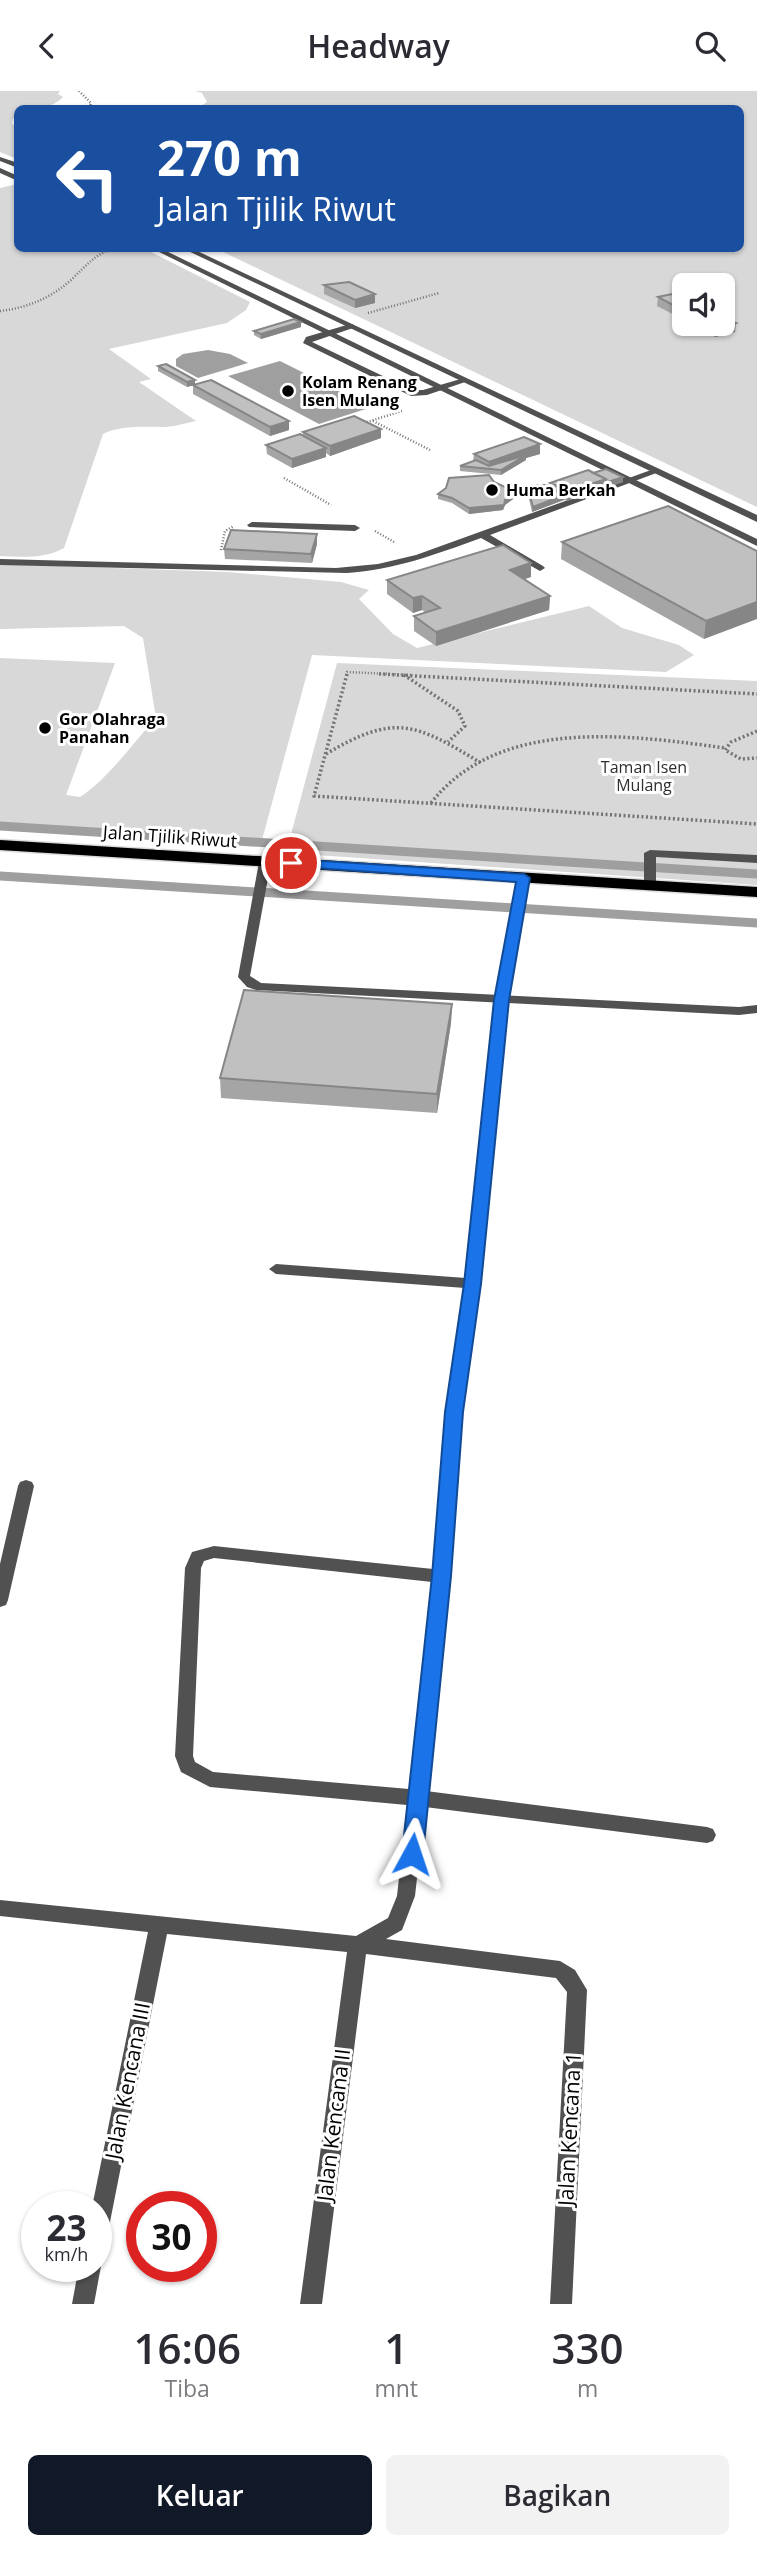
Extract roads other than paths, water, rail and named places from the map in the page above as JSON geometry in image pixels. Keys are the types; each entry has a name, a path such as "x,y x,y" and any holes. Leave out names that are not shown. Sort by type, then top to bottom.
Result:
{"highway":[{"name":"Jalan Tjilik Riwut","path":"0,845 757,892"}],"street":[{"path":"163,252 757,543"},
{"path":"194,252 757,519"},
{"path":"350,326 309,339 307,343 415,394 464,381"},
{"path":"0,562 366,570 396,565 654,472"},
{"path":"252,525 355,528"},
{"path":"482,534 540,568"},
{"path":"650,885 650,853 757,859"},
{"path":"265,862 245,974 251,984 502,1000 738,1011 757,1009"},
{"path":"0,1908 358,1945 395,1923 406,1896 441,1576 454,1412 473,1284 502,1000 524,878"},
{"path":"276,1269 473,1284"},
{"path":"0,1599 26,1486"},
{"path":"441,1576 214,1552 198,1556 193,1567 184,1756 187,1767 210,1779 418,1798 707,1835"},
{"name":"Jalan Kencana III","path":"105,2191 159,1924"},
{"name":"Jalan Kencana 1","path":"358,1945 551,1968 568,1976 577,1990 561,2304"},
{"name":"Jalan Kencana II","path":"311,2304 358,1945"},
{"path":"83,2304 87,2282"}],"waterway":[{"path":"0,826 757,874"},
{"path":"0,876 757,923"}],"place":[{"name":"Kolam Renang Isen Mulang","path":"288,391"},
{"name":"Huma Berkah","path":"492,490"},
{"name":"Gor Olahraga Panahan","path":"45,728"}],"park label":[{"name":"Taman Isen Mulang","path":"644,776"}]}
